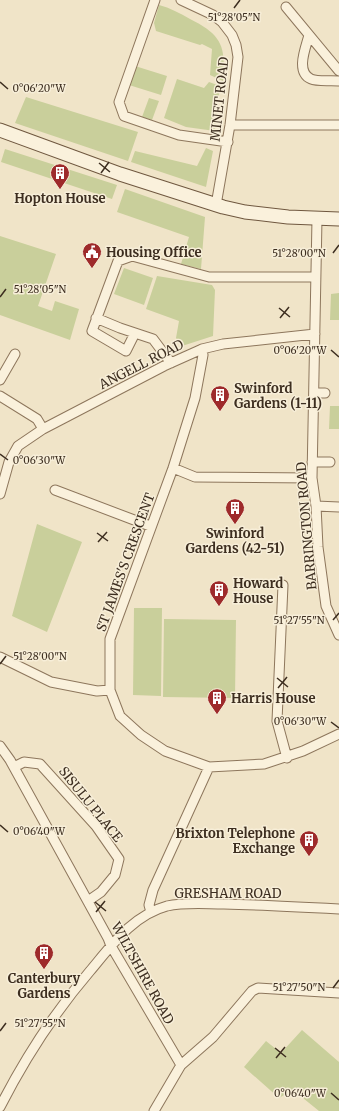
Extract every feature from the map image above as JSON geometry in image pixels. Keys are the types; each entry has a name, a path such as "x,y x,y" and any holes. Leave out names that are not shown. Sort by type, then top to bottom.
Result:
{"street":[{"path":"155,0 118,102 124,116 183,136 228,142"},
{"name":"MINET ROAD","path":"181,0 213,15 222,22 232,35 238,57 228,142 216,205"},
{"path":"286,7 339,71"},
{"path":"309,35 303,60 303,71 306,76 312,79 339,81"},
{"path":"230,125 339,125"},
{"path":"0,130 120,174 216,205 245,212 317,219 339,219"},
{"name":"BARRINGTON ROAD","path":"317,219 312,478 316,506 318,547 326,606 339,633"},
{"path":"135,333 126,351 92,331 118,261 132,256 209,277 315,277"},
{"path":"96,318 153,339 171,363"},
{"name":"ANGELL ROAD","path":"0,494 9,462 18,446 43,429 171,363 202,349 223,344 315,334"},
{"name":"ST JAMES'S CRESCENT","path":"202,349 203,355 194,398 173,468 150,526 110,639 110,690 120,716 141,735 165,751 209,767 264,764 287,758 339,734"},
{"path":"0,380 15,354"},
{"path":"314,393 325,393"},
{"path":"0,396 37,420 43,429"},
{"path":"0,458 9,462"},
{"path":"312,462 330,462"},
{"path":"173,468 195,477 312,478"},
{"path":"55,490 150,526"},
{"path":"316,506 339,507"},
{"path":"283,585 277,721 287,758"},
{"path":"0,657 51,682 97,691 110,690"},
{"name":"WILTSHIRE ROAD","path":"0,746 14,767 88,901 108,938 110,946 181,1065"},
{"name":"SISULU PLACE","path":"14,767 24,762 40,764 96,826 119,859 116,875 101,892 88,901"},
{"path":"151,912 149,905 153,890 209,767"},
{"name":"GRESHAM ROAD","path":"0,1107 18,1072 47,1025 74,989 110,946 135,922 151,912 166,907 190,904 276,905 339,909"},
{"path":"154,1111 181,1065 213,1037 252,991 258,988 339,993"}],"green space":[{"path":"159,5 175,11 201,25 215,36 220,43 224,59 223,81 210,75 212,49 202,44 200,45 156,31 154,23"},
{"path":"135,66 167,76 161,95 129,85"},
{"path":"177,79 204,88 209,82 220,86 215,131 186,127 164,118"},
{"path":"26,97 138,132 128,161 15,123"},
{"path":"149,98 159,101 152,120 142,117"},
{"path":"206,148 213,151 206,187 131,162 135,151 197,166"},
{"path":"5,149 117,185 112,199 1,162"},
{"path":"125,189 205,217 201,269 181,264 189,237 117,212"},
{"path":"0,236 56,254 38,306 52,311 55,301 79,309 70,340 0,315"},
{"path":"124,268 153,278 144,305 114,294"},
{"path":"157,276 212,285 215,290 213,336 182,346 176,338 179,321 146,309"},
{"path":"339,293 339,320 330,320 331,294"},
{"path":"330,406 339,406 339,429 329,429"},
{"path":"37,524 82,542 47,632 12,616"},
{"path":"134,608 162,608 161,696 133,695"},
{"path":"164,619 236,620 235,698 163,697"},
{"path":"302,1030 339,1062 339,1111 319,1111 293,1090 279,1098 244,1067 266,1041 281,1053"}],"place":[{"name":"Hopton House","path":"60,190"},
{"name":"Housing Office","path":"92,269"},
{"name":"Swinford Gardens (1-11)","path":"220,412"},
{"name":"Swinford Gardens (42-51)","path":"235,525"},
{"name":"Howard House","path":"219,607"},
{"name":"Harris House","path":"217,715"},
{"name":"Brixton Telephone Exchange","path":"309,857"},
{"name":"Canterbury Gardens","path":"44,970"}]}
